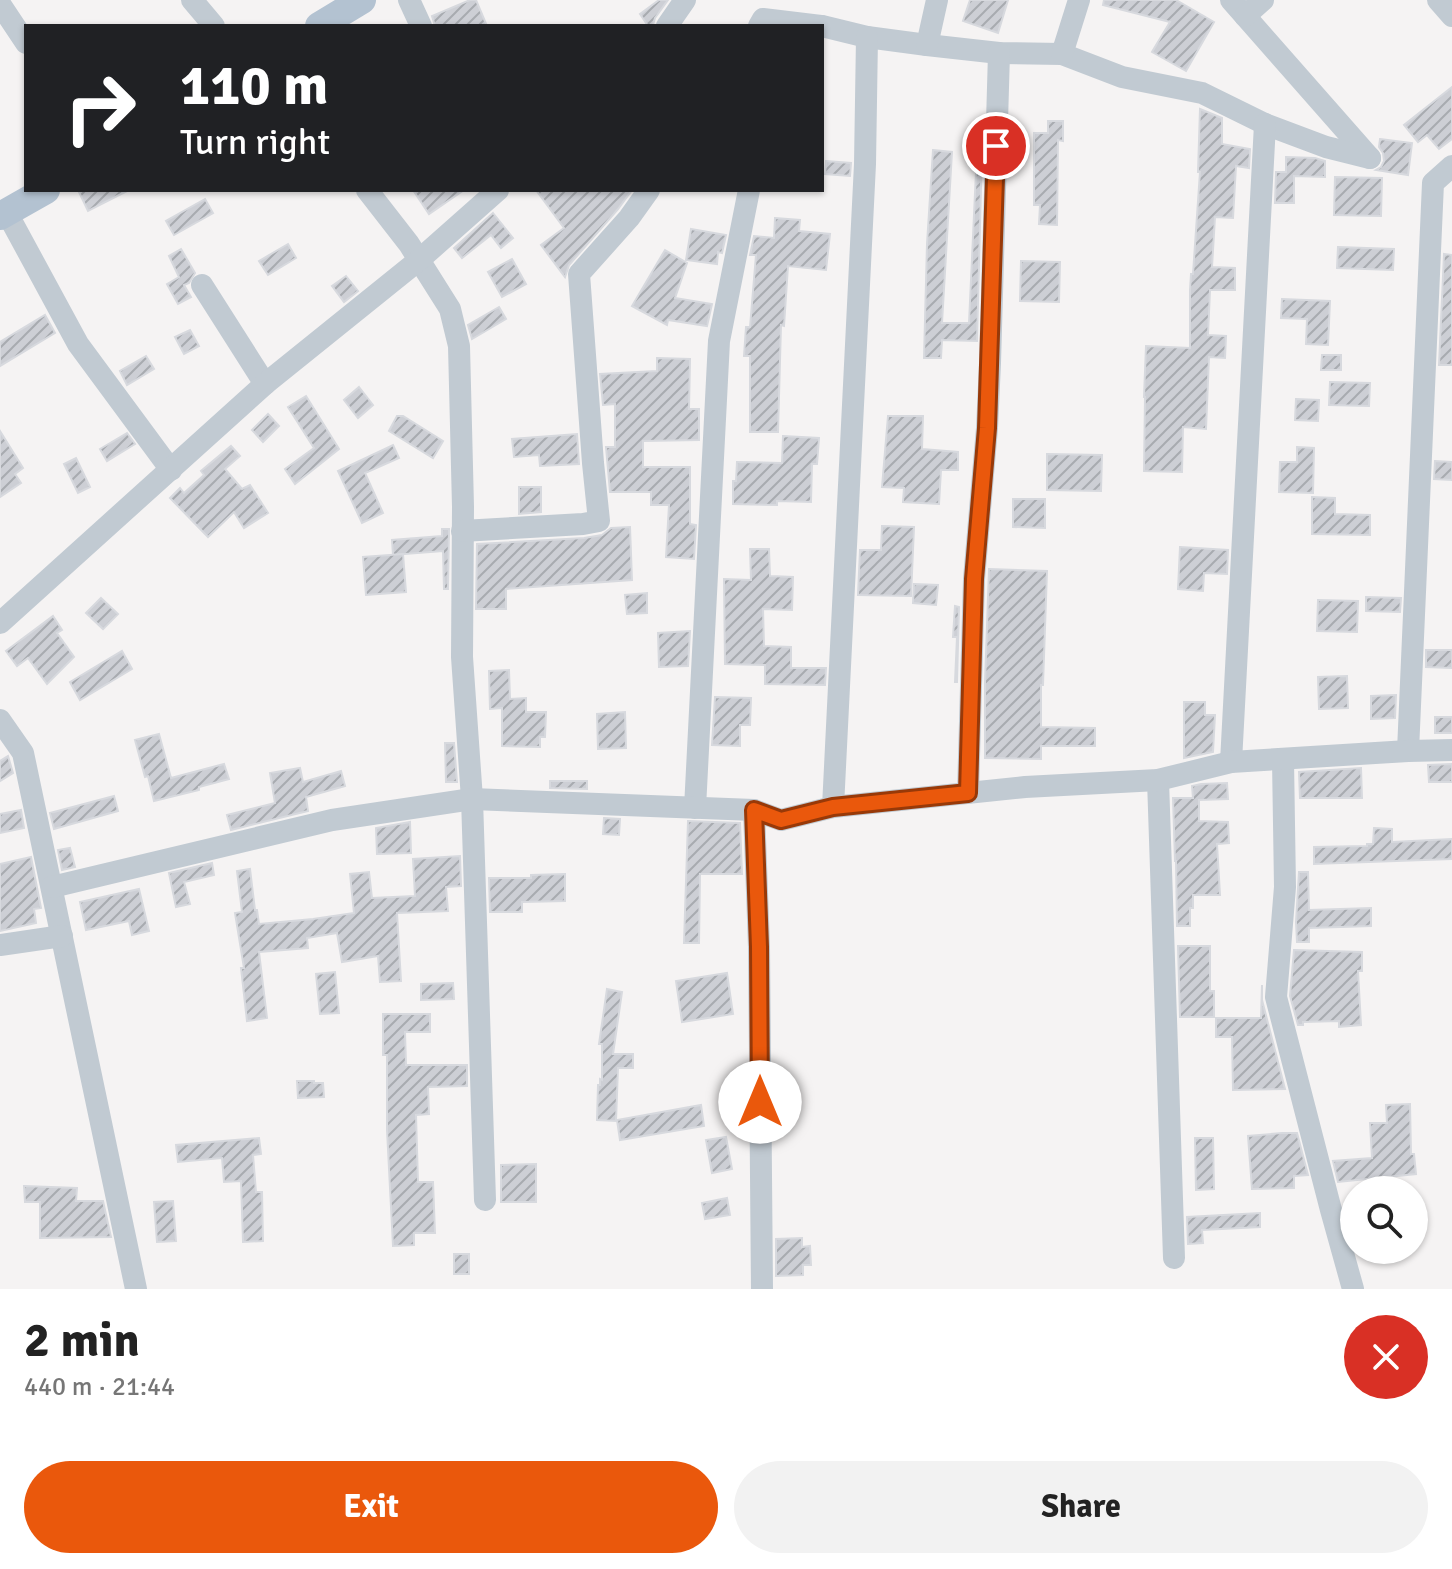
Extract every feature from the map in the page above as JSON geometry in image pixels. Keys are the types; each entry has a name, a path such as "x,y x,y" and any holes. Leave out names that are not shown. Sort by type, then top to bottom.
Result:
{"main road":[{"path":"322,24 362,0"},
{"path":"3,215 43,192"}],"street":[{"path":"192,0 212,24"},
{"path":"409,0 420,24"},
{"path":"668,24 685,0"},
{"path":"927,45 937,0"},
{"path":"1062,54 1079,0"},
{"path":"824,26 867,37 927,45 999,53 1062,54 1122,77 1202,93 1265,124 1326,147 1370,158 1238,8 1263,0"},
{"path":"1438,0 1452,16"},
{"path":"0,4 24,40"},
{"path":"760,24 763,19 805,24"},
{"path":"833,807 865,164 867,37"},
{"path":"968,793 974,579 990,363 999,53"},
{"path":"1231,762 1265,124"},
{"path":"1408,751 1433,183 1452,166"},
{"path":"368,192 419,260 450,309 459,346 462,657 472,799 485,1200"},
{"path":"0,623 265,384 419,260 496,192"},
{"path":"462,531 599,521 579,274 629,218 647,192"},
{"path":"695,808 719,341 749,192"},
{"path":"3,215 78,344 171,470"},
{"path":"202,285 265,384"},
{"path":"0,720 23,753 136,1289"},
{"path":"52,887 332,820 472,799 754,810 781,820 833,807 1025,787 1158,780 1231,762 1452,750"},
{"path":"1283,760 1285,887 1276,997 1353,1289"},
{"path":"1158,780 1174,1258"},
{"path":"754,810 759,947 762,1289"},
{"path":"0,945 62,936"}],"building":[{"path":"476,0 486,24 434,24 432,16"},
{"path":"659,0 668,0 653,24 647,24 640,14"},
{"path":"970,0 1008,0 998,33 963,21"},
{"path":"1104,0 1176,0 1214,22 1186,71 1152,52 1170,22 1103,5"},
{"path":"1452,87 1452,139 1439,149 1427,135 1418,142 1404,125"},
{"path":"1200,109 1222,118 1222,144 1250,149 1249,168 1236,166 1233,218 1215,217 1212,267 1235,268 1235,290 1210,290 1208,335 1226,336 1225,358 1209,357 1206,429 1183,427 1182,472 1144,471 1146,346 1190,348 1190,290 1200,172"},
{"path":"1048,121 1063,121 1063,141 1058,140 1057,225 1039,224 1040,205 1034,205 1034,133 1048,133"},
{"path":"1380,139 1412,143 1408,175 1376,170 1384,161 1379,147"},
{"path":"933,150 952,152 942,323 969,323 977,150 982,150 977,341 942,340 941,358 924,358 927,244"},
{"path":"1286,157 1325,161 1325,177 1294,176 1294,203 1275,203 1276,172 1286,172"},
{"path":"826,161 851,163 850,176 825,174"},
{"path":"1335,177 1382,178 1381,216 1334,215"},
{"path":"79,192 125,192 88,211"},
{"path":"414,192 461,192 429,214"},
{"path":"537,192 631,192 569,265 565,277 541,245 564,228"},
{"path":"205,199 213,213 174,235 166,221"},
{"path":"493,213 513,238 501,248 491,235 462,258 454,248"},
{"path":"775,218 800,220 799,231 830,234 826,270 788,266 784,326 781,325 778,432 750,432 750,356 744,356 746,327 750,327 756,255 750,255 754,236 774,238"},
{"path":"691,229 726,235 722,253 718,252 717,264 686,260"},
{"path":"288,244 296,258 268,275 259,261"},
{"path":"1338,247 1394,249 1393,270 1337,268"},
{"path":"181,249 195,273 184,285 191,297 178,304 167,284 179,277 169,256"},
{"path":"665,250 687,263 675,298 712,304 707,326 668,320 667,325 632,306"},
{"path":"1444,254 1452,255 1452,365 1439,365"},
{"path":"512,259 526,284 502,297 488,272"},
{"path":"1021,261 1060,262 1059,302 1020,301"},
{"path":"346,276 358,291 344,302 332,286"},
{"path":"1282,299 1330,301 1328,345 1306,344 1307,319 1281,318"},
{"path":"499,307 506,319 472,339 468,325"},
{"path":"45,315 55,333 0,366 0,342"},
{"path":"190,330 199,346 184,354 175,337"},
{"path":"1322,355 1341,355 1341,370 1321,370"},
{"path":"146,356 154,369 127,385 120,371"},
{"path":"657,358 690,359 689,409 699,409 699,440 643,441 643,467 690,467 690,524 696,525 694,559 666,557 669,505 651,505 651,492 610,492 606,447 615,447 615,404 603,405 600,374 657,371"},
{"path":"1330,382 1370,383 1369,406 1329,405"},
{"path":"359,387 373,405 358,418 344,400"},
{"path":"306,396 339,449 295,484 285,469 314,448 288,407"},
{"path":"1296,399 1319,400 1318,421 1295,420"},
{"path":"268,414 279,426 263,442 252,430"},
{"path":"397,416 403,416 443,441 433,458 389,431"},
{"path":"888,416 923,416 922,449 958,452 958,470 941,470 939,504 903,502 904,488 882,487"},
{"path":"0,431 23,468 15,474 21,483 0,497"},
{"path":"127,433 135,444 107,461 100,449"},
{"path":"577,434 579,464 540,466 539,455 514,457 512,439"},
{"path":"783,436 819,438 817,464 812,464 811,502 733,504 737,462 782,463"},
{"path":"393,445 399,458 365,473 383,513 362,523 338,471"},
{"path":"231,446 240,456 225,469 242,489 250,485 268,513 244,528 234,512 208,537 170,498 180,488 184,493 204,475 201,471"},
{"path":"1297,447 1314,448 1313,493 1279,492 1280,462 1297,462"},
{"path":"1047,454 1102,455 1101,491 1047,490"},
{"path":"76,458 90,487 78,493 64,464"},
{"path":"1435,461 1452,462 1452,480 1434,479"},
{"path":"519,487 541,487 541,512 519,514"},
{"path":"1312,497 1335,498 1335,514 1370,515 1370,535 1312,534"},
{"path":"1013,499 1045,499 1045,528 1013,527"},
{"path":"882,526 914,527 911,596 858,595 860,550 881,550"},
{"path":"630,527 632,580 506,589 506,609 476,609 477,544 584,538 602,535 611,528"},
{"path":"442,529 449,529 448,589 444,589 443,551 393,555 392,540 442,536"},
{"path":"1180,547 1228,550 1227,574 1204,573 1203,591 1178,589"},
{"path":"750,549 769,549 770,576 793,577 792,610 763,609 764,646 791,647 791,668 826,668 825,685 765,684 765,665 725,664 724,579 751,580"},
{"path":"403,554 406,592 366,595 363,557"},
{"path":"989,569 1047,571 1041,727 1095,728 1095,746 1041,746 1041,759 985,758"},
{"path":"914,584 938,585 936,605 913,603"},
{"path":"647,593 647,613 627,614 625,595"},
{"path":"1366,597 1401,598 1400,612 1366,611"},
{"path":"101,598 118,614 103,629 86,613"},
{"path":"1318,600 1358,601 1357,632 1317,631"},
{"path":"955,606 959,607 957,682 957,637 953,637"},
{"path":"53,616 62,630 57,633 74,657 47,684 28,658 17,666 6,651"},
{"path":"690,631 688,666 659,667 658,633"},
{"path":"1426,650 1452,650 1452,668 1426,667"},
{"path":"122,651 132,669 80,700 70,682"},
{"path":"509,670 510,699 526,698 526,712 546,712 545,737 540,737 540,747 502,746 502,708 490,709 489,671"},
{"path":"1347,676 1348,708 1319,709 1318,677"},
{"path":"1396,695 1395,718 1371,719 1371,696"},
{"path":"715,697 751,698 750,725 740,725 740,746 712,745"},
{"path":"1184,702 1205,702 1205,715 1215,715 1213,752 1184,758"},
{"path":"625,712 626,748 598,749 597,714"},
{"path":"1435,717 1452,717 1452,733 1435,733"},
{"path":"159,734 171,778 224,764 229,779 154,801 135,740"},
{"path":"445,743 454,743 457,782 446,782"},
{"path":"8,756 13,773 0,781 0,761"},
{"path":"1452,764 1452,782 1429,782 1428,765"},
{"path":"300,768 303,782 341,771 345,786 306,797 308,811 231,830 227,815 275,803 270,773"},
{"path":"1361,768 1362,798 1300,798 1299,772"},
{"path":"550,781 587,781 587,789 550,788"},
{"path":"1227,783 1228,799 1199,800 1199,821 1228,822 1229,843 1217,844 1220,895 1193,895 1190,926 1177,926 1173,798 1193,798 1192,786"},
{"path":"114,796 118,811 54,829 50,813"},
{"path":"21,810 24,828 0,833 0,814"},
{"path":"604,818 620,819 619,835 603,834"},
{"path":"688,821 740,823 742,874 700,874 699,943 684,943"},
{"path":"410,822 411,853 377,854 376,828"},
{"path":"1374,828 1392,829 1392,842 1452,839 1452,859 1314,864 1314,847 1367,846 1373,844"},
{"path":"70,848 75,867 62,870 58,850"},
{"path":"460,856 461,886 446,887 448,911 397,913 401,981 380,982 378,956 342,962 337,933 307,938 308,948 259,952 267,1018 247,1021 241,968 244,968 235,913 242,912 237,871 250,869 259,924 354,913 350,874 369,872 372,898 415,896 413,859"},
{"path":"31,857 41,908 34,909 36,923 0,931 0,864"},
{"path":"212,863 214,875 184,882 190,904 176,907 169,873"},
{"path":"1299,872 1308,872 1309,910 1371,908 1371,926 1309,928 1309,942 1297,942"},
{"path":"565,874 565,901 522,902 522,912 490,912 489,878"},
{"path":"139,889 149,931 132,935 129,921 86,930 80,902"},
{"path":"1178,946 1210,946 1210,991 1214,991 1214,1017 1180,1017"},
{"path":"1294,950 1362,952 1362,971 1358,971 1361,1025 1339,1027 1339,1021 1303,1022 1303,1025 1298,1025 1290,996"},
{"path":"335,972 339,1013 320,1014 316,974"},
{"path":"727,973 733,1014 682,1022 676,981"},
{"path":"453,983 454,999 421,1000 421,984"},
{"path":"1262,985 1262,1000 1285,1089 1233,1090 1232,1037 1216,1037 1216,1018 1261,1018"},
{"path":"607,989 622,992 613,1054 633,1054 633,1068 618,1068 616,1121 597,1120 598,1085 602,1080 602,1044 599,1044"},
{"path":"383,1014 430,1014 430,1032 405,1032 406,1065 467,1065 467,1086 428,1087 429,1114 416,1115 418,1182 433,1182 435,1233 414,1233 414,1245 393,1246"},
{"path":"297,1081 323,1083 324,1097 298,1098"},
{"path":"1410,1104 1411,1154 1414,1154 1416,1174 1340,1176 1338,1182 1333,1161 1372,1158 1370,1123 1387,1123 1386,1105"},
{"path":"701,1105 704,1126 620,1140 617,1120"},
{"path":"1297,1133 1308,1175 1294,1176 1294,1188 1252,1189 1248,1136"},
{"path":"726,1137 732,1169 712,1173 706,1140"},
{"path":"259,1138 261,1154 253,1155 256,1192 262,1192 263,1241 243,1242 241,1181 224,1182 222,1158 178,1162 176,1145"},
{"path":"1195,1138 1213,1138 1214,1189 1196,1190"},
{"path":"536,1164 536,1202 501,1202 501,1165"},
{"path":"24,1186 77,1188 76,1201 103,1201 111,1237 40,1238 40,1202 25,1202"},
{"path":"727,1198 730,1215 705,1219 702,1203"},
{"path":"173,1201 176,1241 157,1242 154,1202"},
{"path":"1260,1213 1260,1227 1202,1230 1203,1243 1188,1244 1187,1217"},
{"path":"802,1238 802,1247 810,1246 811,1265 803,1265 803,1275 776,1276 776,1239"},
{"path":"454,1254 469,1254 469,1274 454,1274"}],"route":[{"path":"760,1102 754,810 781,820 833,807 968,793 974,579 990,363 996,146"}]}
